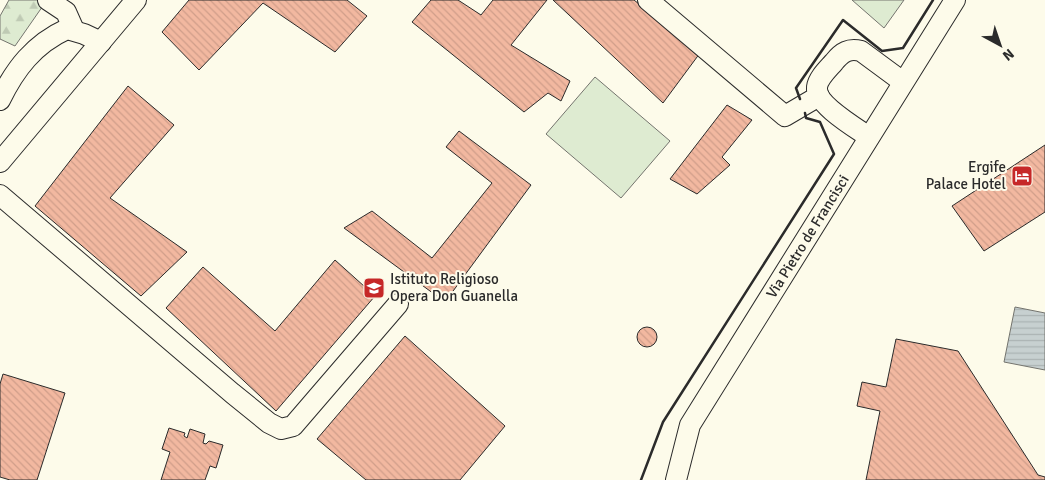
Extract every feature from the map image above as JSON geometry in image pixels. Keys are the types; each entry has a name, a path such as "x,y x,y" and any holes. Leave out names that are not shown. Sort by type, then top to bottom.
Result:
{"street":[{"path":"48,0 66,12 74,30"},
{"path":"0,162 136,0"},
{"path":"648,0 785,116 819,96"},
{"name":"Via Pietro de Francisci","path":"676,480 690,425 902,82 955,0"},
{"path":"0,100 6,70 56,34 67,29 74,30 101,42"},
{"path":"869,137 838,116 819,96 817,85 840,55 854,49 861,51 902,82"},
{"path":"0,195 268,423 281,429 293,426 398,304"}],"green space":[{"path":"9,0 47,0 15,46 0,39 0,16"},
{"path":"852,0 904,0 884,28"},
{"path":"595,77 670,141 621,198 546,134"}],"shaded area":[{"path":"1015,307 1045,313 1045,370 1004,362"}],"building":[{"path":"189,0 347,0 367,16 335,52 263,3 199,70 162,32"},
{"path":"431,0 458,0 481,15 493,0 547,0 511,45 570,81 561,101 548,93 524,112 412,22"},
{"path":"553,0 634,0 700,53 663,103"},
{"path":"128,86 174,125 110,198 187,252 141,296 35,206"},
{"path":"727,105 752,120 722,157 730,165 697,194 670,179"},
{"path":"459,131 531,185 445,302 344,228 372,211 432,258 492,183 446,147"},
{"name":"Ergife Palace Hotel","path":"1045,145 1045,212 984,251 952,206"},
{"path":"335,260 375,296 276,411 166,308 203,267 275,331"},
{"path":"647,327 654,330 657,337 654,344 647,347 640,344 637,337 640,330"},
{"path":"405,336 505,426 460,480 366,480 317,439"},
{"path":"896,339 958,351 1038,475 1045,477 1045,480 866,480 880,411 857,406 862,382 886,387"},
{"path":"3,374 65,393 37,480 10,480 0,477 0,384"},
{"path":"169,428 185,433 184,436 187,438 190,429 205,434 203,443 206,444 209,441 223,445 216,468 210,466 205,480 161,480 170,452 162,449"}],"wall":[{"path":"800,99 796,88 843,20 882,51 903,48 933,0"},
{"path":"641,480 663,422 834,154 820,122 806,118 805,113"}],"place":[{"name":"Ergife Palace Hotel","path":"1022,176"},
{"name":"Istituto Religioso Opera Don Guanella","path":"374,288"}]}
